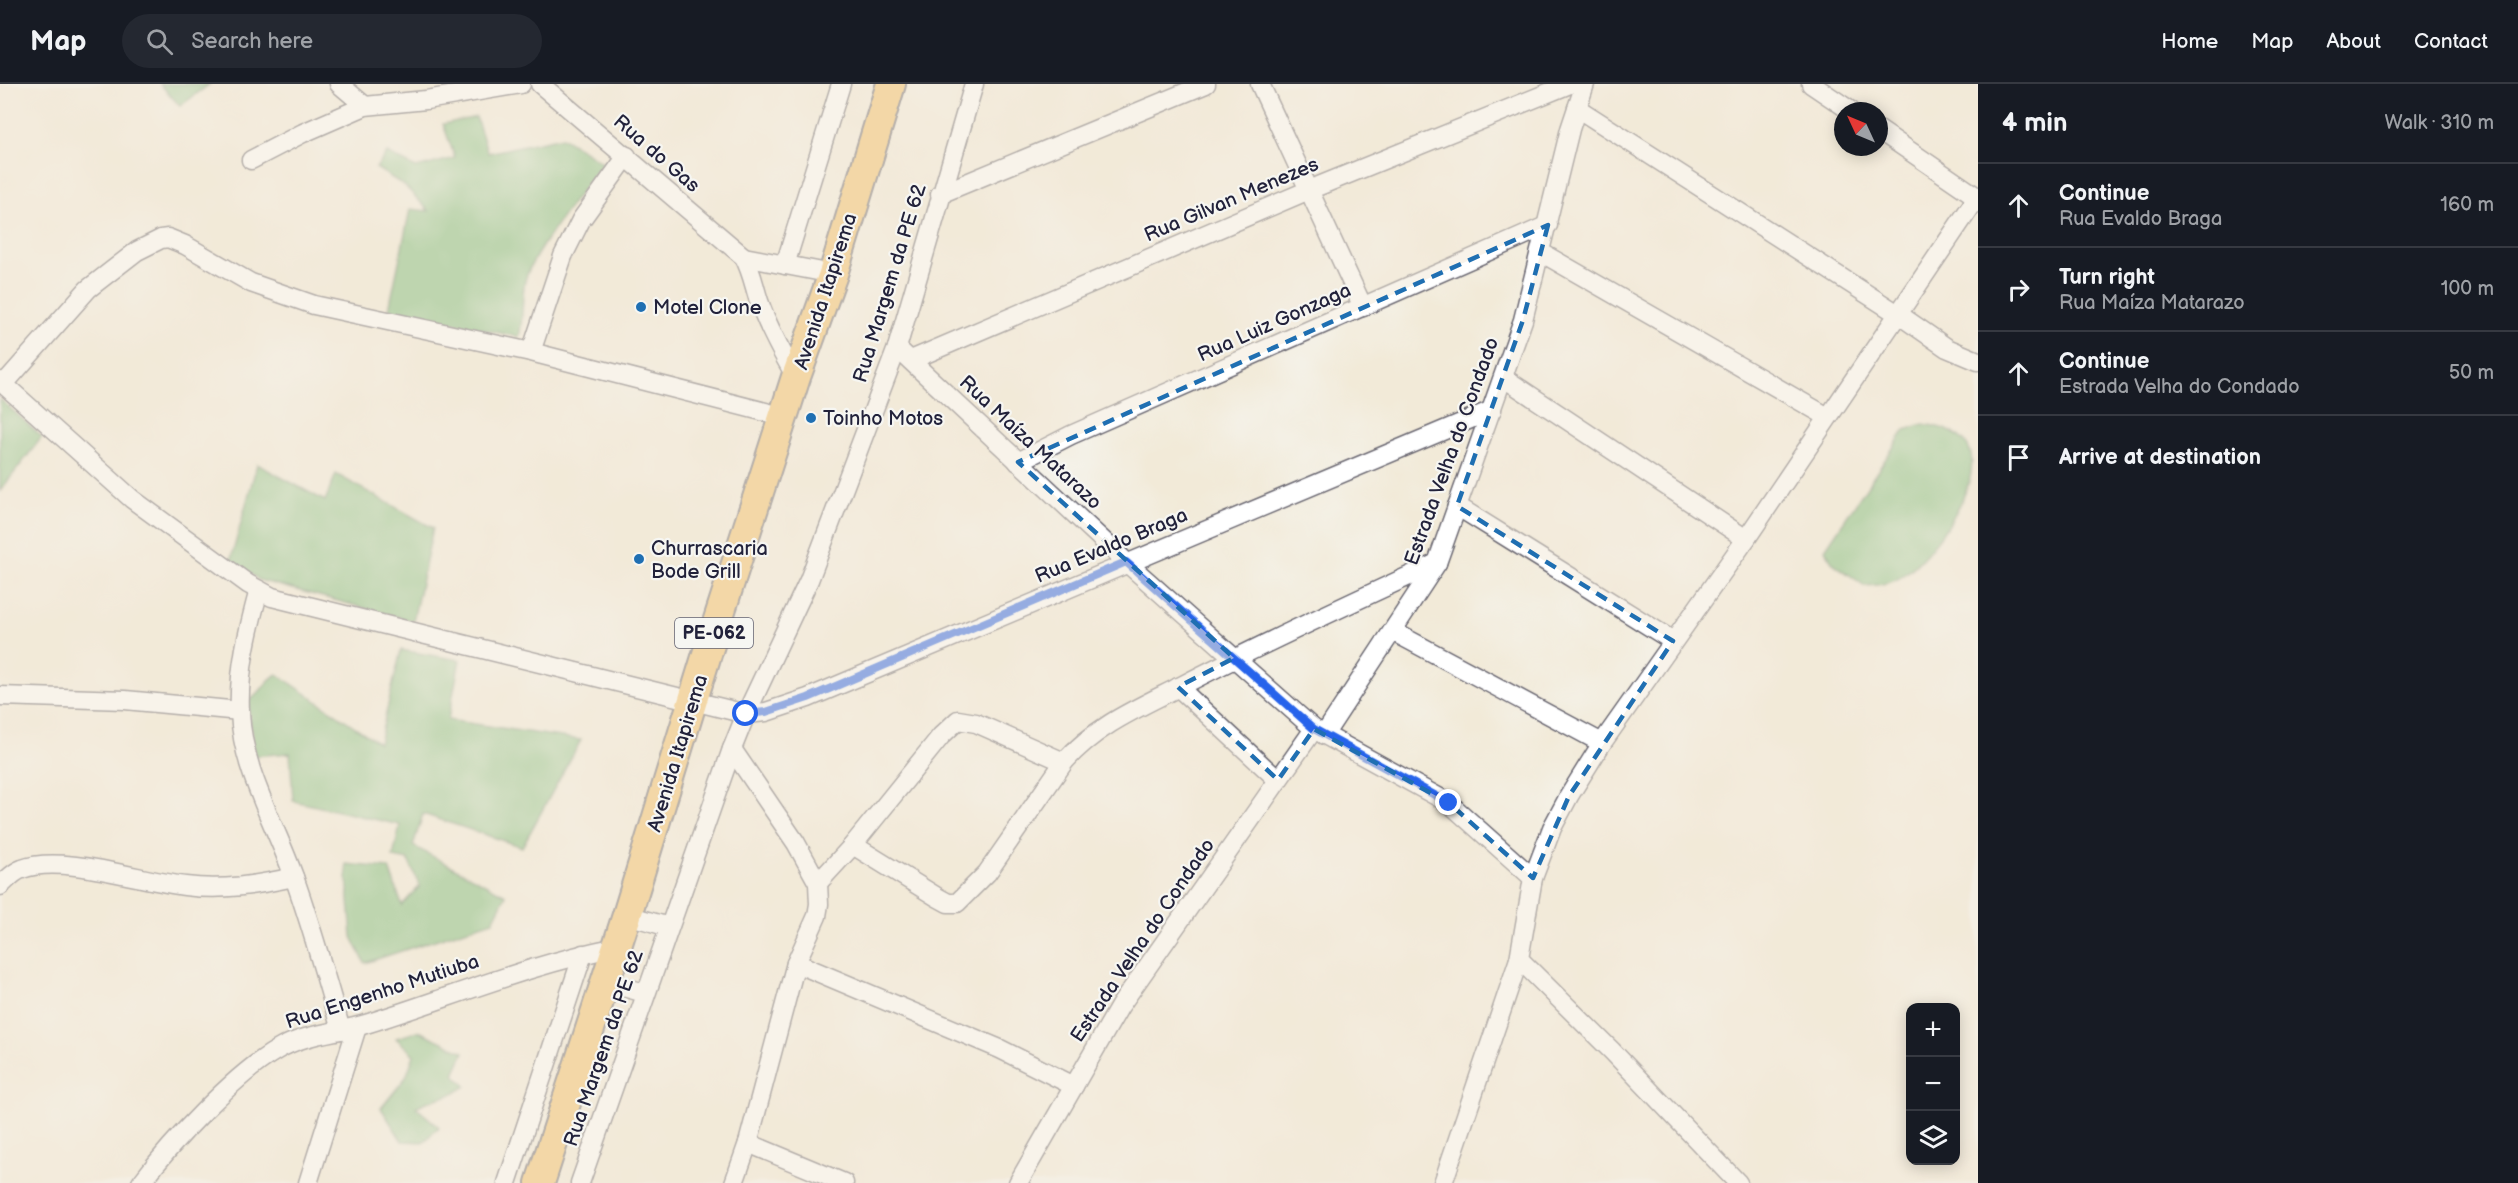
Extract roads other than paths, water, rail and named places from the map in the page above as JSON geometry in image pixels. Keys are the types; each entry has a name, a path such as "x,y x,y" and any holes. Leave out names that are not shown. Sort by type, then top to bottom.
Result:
{"main road":[{"name":"Avenida Itapirema","path":"540,1183 617,947 796,377 833,274 891,84"}],"street":[{"path":"339,84 365,106"},
{"path":"251,160 303,133 365,106 426,100 521,84"},
{"name":"Rua do Gas","path":"540,84 744,257 753,273 759,301 775,340 796,377"},
{"path":"786,266 841,84"},
{"name":"Rua Margem da PE 62","path":"579,1183 732,749 809,580 897,348 940,194 974,84"},
{"path":"940,194 1206,84"},
{"path":"1260,84 1363,307"},
{"name":"Rua Gilvan Menezes","path":"911,360 1309,190 1570,84"},
{"name":"Estrada Velha do Condado","path":"1018,1183 1149,962 1278,780 1319,732 1394,632 1437,563 1504,378 1542,253 1577,108 1585,84"},
{"path":"1810,84 1837,102"},
{"path":"1577,108 1898,314 1947,348 1978,362"},
{"path":"1443,1183 1519,959 1533,879 1552,828 1602,743 1746,539 1978,196 1888,136"},
{"path":"531,352 563,256 581,220 627,156"},
{"name":"Rua Luiz Gonzaga","path":"1018,462 1071,435 1548,225"},
{"path":"746,714 287,602 258,590 132,499 2,383 88,289 137,251 160,239 176,240 224,269 284,296 314,305 531,352 785,417"},
{"path":"1542,253 1828,417"},
{"name":"Rua do Gas","path":"744,257 833,274"},
{"name":"Rua Maíza Matarazo","path":"897,348 1126,562 1319,732"},
{"path":"1504,378 1746,539"},
{"name":"Rua Evaldo Braga","path":"746,714 766,712 808,698 1126,562 1492,410"},
{"path":"1457,506 1673,641"},
{"path":"854,845 937,897 948,903 957,903 987,873 1064,762 1080,744 1113,720 1234,658 1437,563"},
{"path":"258,590 247,637 240,711 251,771 294,877 349,1028 308,1183"},
{"path":"1394,632 1602,743"},
{"path":"1178,687 1278,780"},
{"path":"0,696 125,700 240,711"},
{"path":"818,884 854,845 941,736 958,720 976,723 1064,762"},
{"path":"1319,732 1449,803 1533,879"},
{"path":"732,749 796,843 818,884 817,916 796,963 748,1143 734,1183"},
{"path":"0,886 23,869 55,865 184,886 221,889 244,888 294,877"},
{"path":"627,915 669,927"},
{"name":"Rua Engenho Mutiuba","path":"141,1183 183,1133 260,1061 294,1041 349,1028 519,971 617,947"},
{"path":"507,1183 584,954"},
{"path":"1519,959 1612,1051 1738,1183"},
{"path":"796,963 990,1044 1074,1086"},
{"path":"605,982 645,993"},
{"path":"748,1143 844,1183"}],"place":[{"name":"Motel Clone","path":"641,307"},
{"name":"Toinho Motos","path":"811,418"},
{"name":"Churrascaria Bode Grill","path":"639,559"}]}
